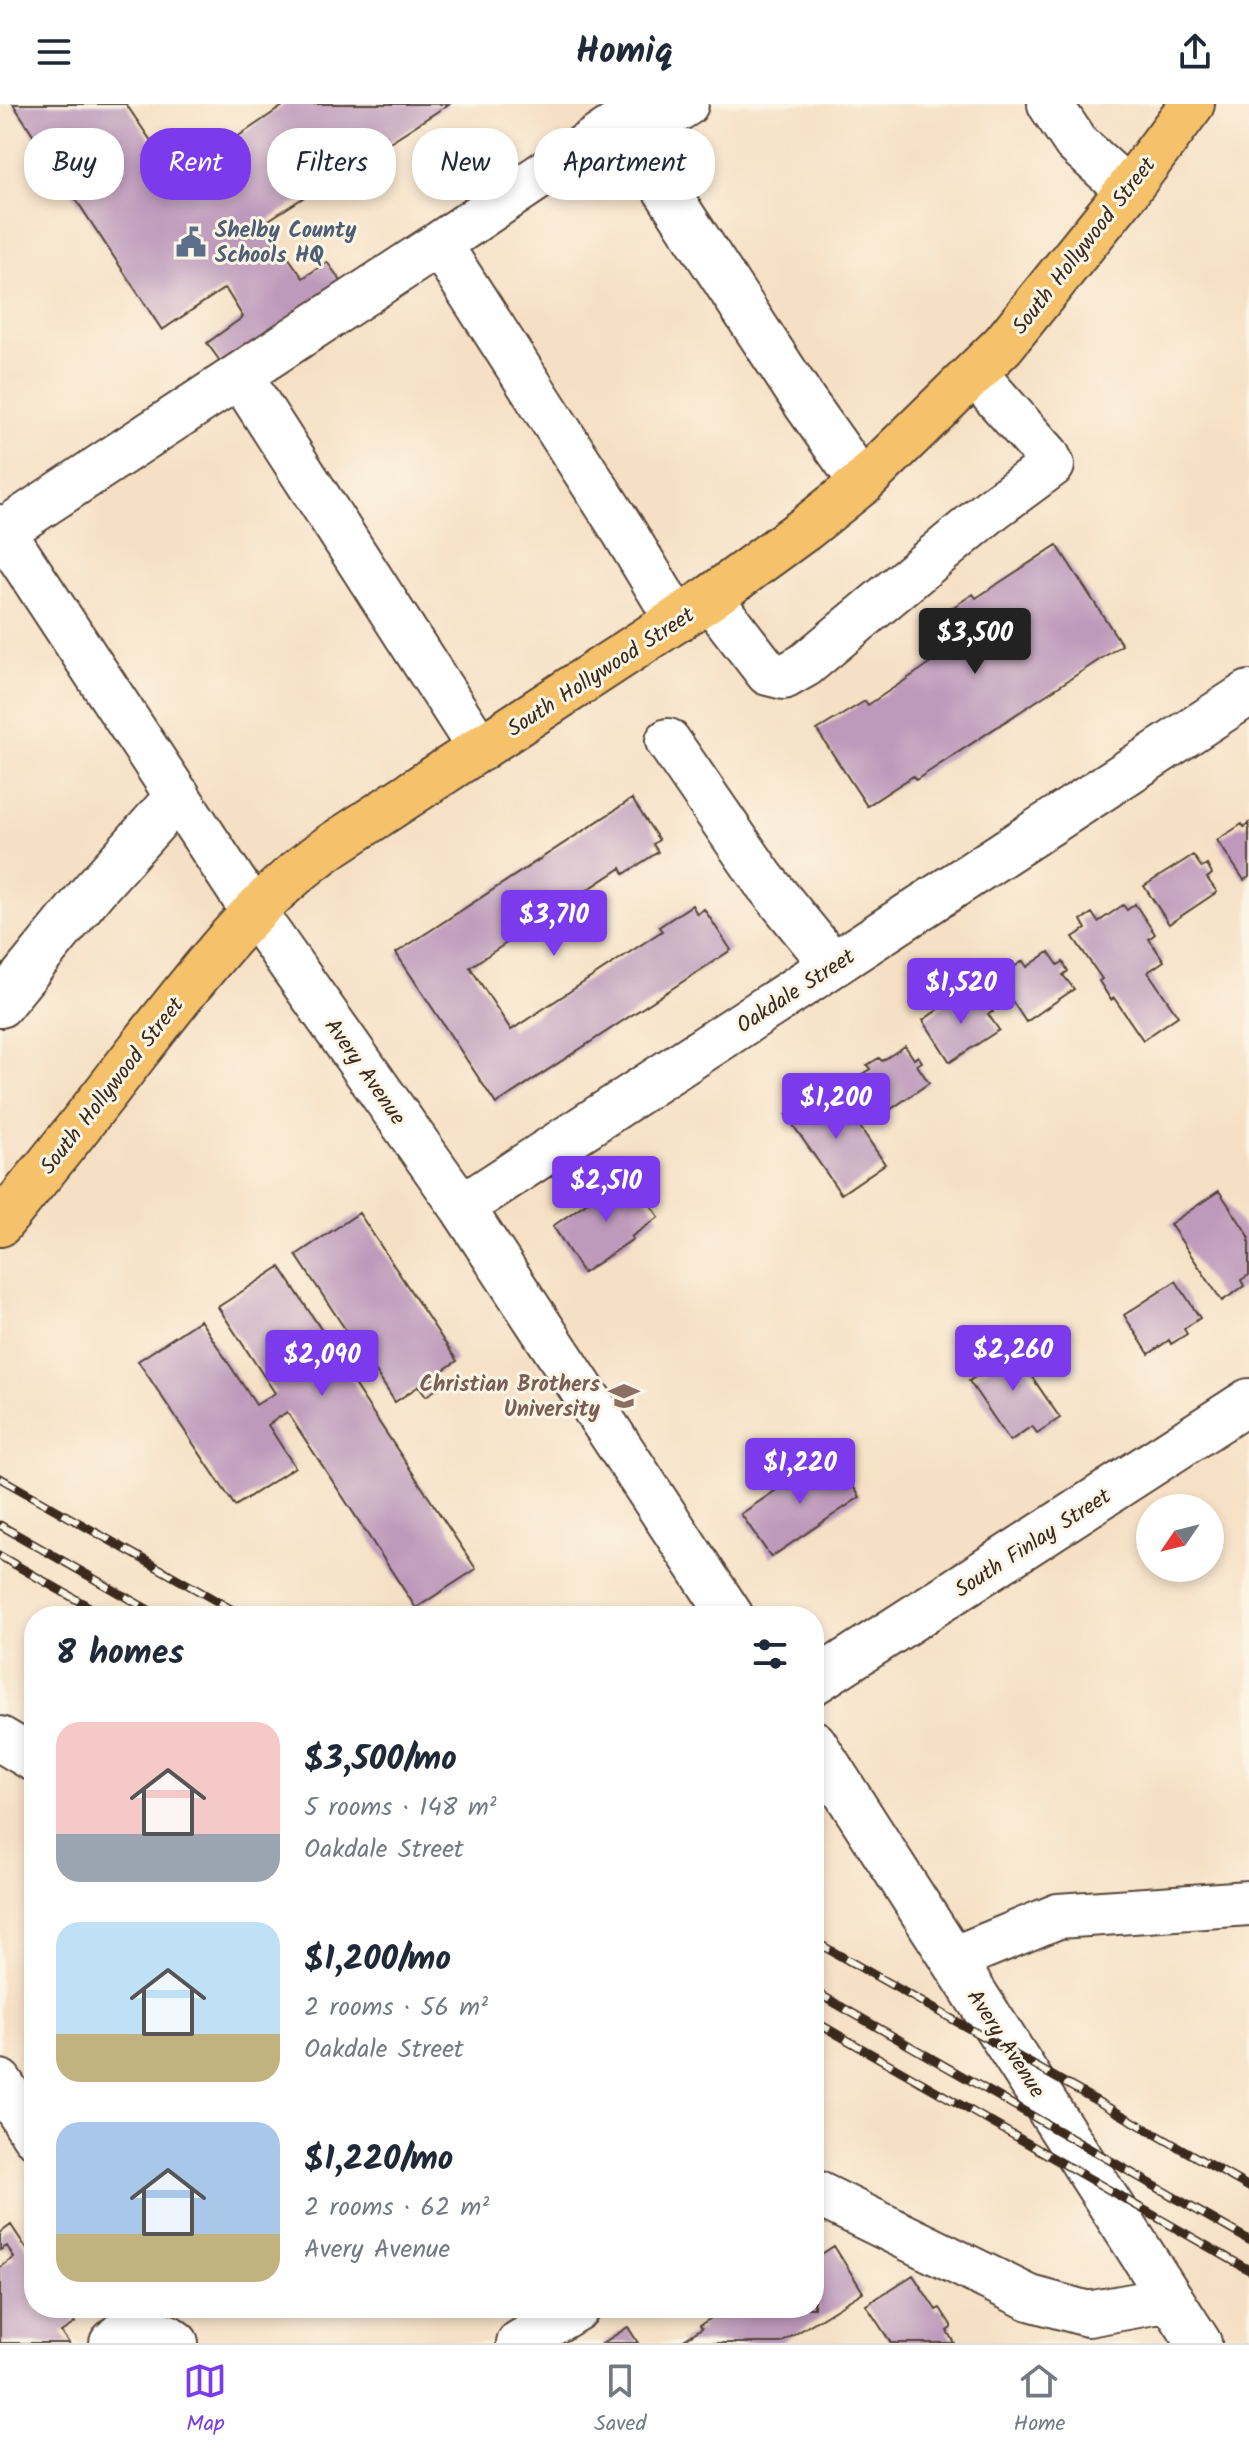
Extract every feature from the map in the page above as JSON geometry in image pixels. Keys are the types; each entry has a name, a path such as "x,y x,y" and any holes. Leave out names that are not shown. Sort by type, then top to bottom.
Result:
{"main road":[{"name":"South Hollywood Street","path":"0,1224 217,951 253,911 304,864 694,609 862,483 1003,345 1128,190 1192,104"}],"street":[{"path":"1,529 240,376 621,122 662,119 686,104"},
{"path":"1050,104 1076,143 1128,190"},
{"path":"621,122 806,404 862,483"},
{"path":"439,244 623,530 694,609 768,673 784,677 805,665 992,509 1052,465 1047,455 975,374"},
{"path":"240,376 480,749"},
{"name":"Avery Avenue","path":"1,529 253,911 462,1207 724,1606"},
{"name":"Oakdale Street","path":"462,1207 1249,693"},
{"path":"668,741 763,879 833,965"},
{"path":"0,1005 93,891 178,796"},
{"name":"South Finlay Street","path":"824,1676 1249,1401"},
{"path":"0,1739 24,1753"},
{"name":"Avery Avenue","path":"824,1759 1199,2343"},
{"path":"953,1959 1058,1916 1249,1903"},
{"path":"0,2082 24,2119"},
{"path":"824,2197 1030,2298 1088,2314 1171,2299"},
{"path":"1047,2303 1071,2343"},
{"path":"519,2343 560,2318"},
{"path":"124,2325 168,2337 176,2343"}],"building":[{"name":"Shelby County Schools HQ","path":"13,104 126,104 142,128 140,200 251,200 250,128 286,104 449,104 396,138 396,128 267,128 267,200 300,200 264,223 303,278 327,262 352,296 230,375 207,343 243,317 225,288 162,330 76,200 124,200 124,128 29,128"},
{"path":"1057,545 1122,645 916,780 913,776 867,806 817,730 865,701 868,705 941,656 936,647 952,636 941,615 973,594 976,598"},
{"path":"632,799 659,840 653,844 658,852 624,874 621,868 470,967 511,1030 662,931 659,927 692,905 697,914 704,909 731,950 496,1104 396,953"},
{"path":"1249,823 1249,877 1244,880 1217,840 1242,824 1244,827"},
{"path":"1193,855 1202,868 1207,865 1212,874 1207,878 1217,892 1169,924 1144,886"},
{"path":"1135,904 1155,934 1149,939 1164,961 1148,972 1178,1016 1143,1040 1114,998 1111,1000 1099,981 1102,979 1073,937 1086,929 1081,920 1092,913 1098,922 1123,905 1127,910"},
{"path":"1049,952 1058,965 1063,962 1068,971 1063,975 1074,989 1026,1022 1001,984 1013,975 1010,970 1023,961 1027,967"},
{"path":"974,993 981,1004 987,1001 993,1012 988,1014 999,1030 950,1062 923,1020 954,999 957,1004"},
{"path":"905,1046 914,1059 918,1056 922,1062 917,1065 929,1083 881,1116 856,1078 870,1069 867,1065 879,1058 882,1061"},
{"path":"835,1091 846,1102 885,1164 841,1194 786,1115 810,1099 814,1105"},
{"path":"632,1177 659,1217 583,1273 553,1226 602,1192 604,1196"},
{"path":"1219,1191 1249,1236 1249,1275 1241,1280 1244,1286 1222,1301 1170,1224"},
{"path":"359,1213 457,1361 431,1378 437,1389 426,1396 419,1386 395,1402 367,1358 346,1372 476,1569 419,1606 415,1606 287,1412 268,1425 295,1467 235,1506 138,1361 200,1320 256,1405 275,1393 218,1307 280,1267 336,1352 353,1341 296,1255"},
{"path":"1176,1281 1200,1318 1184,1329 1187,1334 1171,1344 1169,1340 1149,1354 1124,1315"},
{"path":"1004,1336 1060,1418 1037,1433 1032,1426 1010,1441 969,1381 996,1363 986,1348"},
{"path":"825,1457 837,1476 843,1471 860,1497 771,1557 741,1514"},
{"path":"11,2225 24,2245 24,2318 72,2318 75,2323 61,2332 69,2343 0,2343 0,2267 14,2258 7,2246 0,2250 0,2233"},
{"path":"834,2246 863,2292 824,2316 824,2252"},
{"path":"913,2275 936,2310 940,2308 951,2325 947,2331 954,2343 891,2343 866,2305"},
{"path":"711,2318 821,2318 781,2343 679,2343 702,2328 700,2325"},
{"path":"628,2327 638,2343 603,2343"}],"railway":[{"path":"0,1478 225,1606"},
{"path":"0,1525 142,1606"},
{"path":"0,1556 88,1606"},
{"path":"824,1947 1249,2187"},
{"path":"824,1997 1249,2240"},
{"path":"824,2027 1249,2270"}],"place":[{"name":"Shelby County Schools HQ","path":"191,242"},
{"name":"Christian Brothers University","path":"624,1396"}]}
